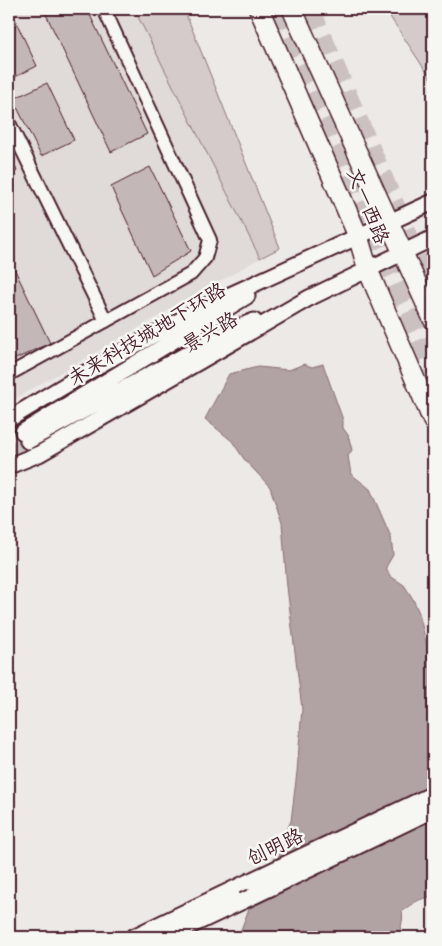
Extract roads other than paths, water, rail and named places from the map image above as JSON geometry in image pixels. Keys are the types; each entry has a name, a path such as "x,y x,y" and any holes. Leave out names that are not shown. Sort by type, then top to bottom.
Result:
{"main road":[{"name":"文一西路","path":"259,9 358,236 368,270 433,421"},
{"name":"文一西路","path":"292,9 433,319"}],"street":[{"path":"9,372 13,372 191,274 205,258 210,240 104,9"},
{"path":"9,123 106,321"},
{"name":"景兴路","path":"9,419 94,368 204,307 433,202"},
{"name":"景兴路","path":"9,466 39,454 309,298 433,238"},
{"name":"未来科技城地下环路","path":"290,268 26,437 230,330 309,298"},
{"name":"创明路","path":"133,937 433,794"},
{"name":"创明路","path":"167,937 433,810"}],"tunnel":[{"path":"277,9 433,371"},
{"path":"310,9 433,294"},
{"path":"9,453 28,441"}]}
